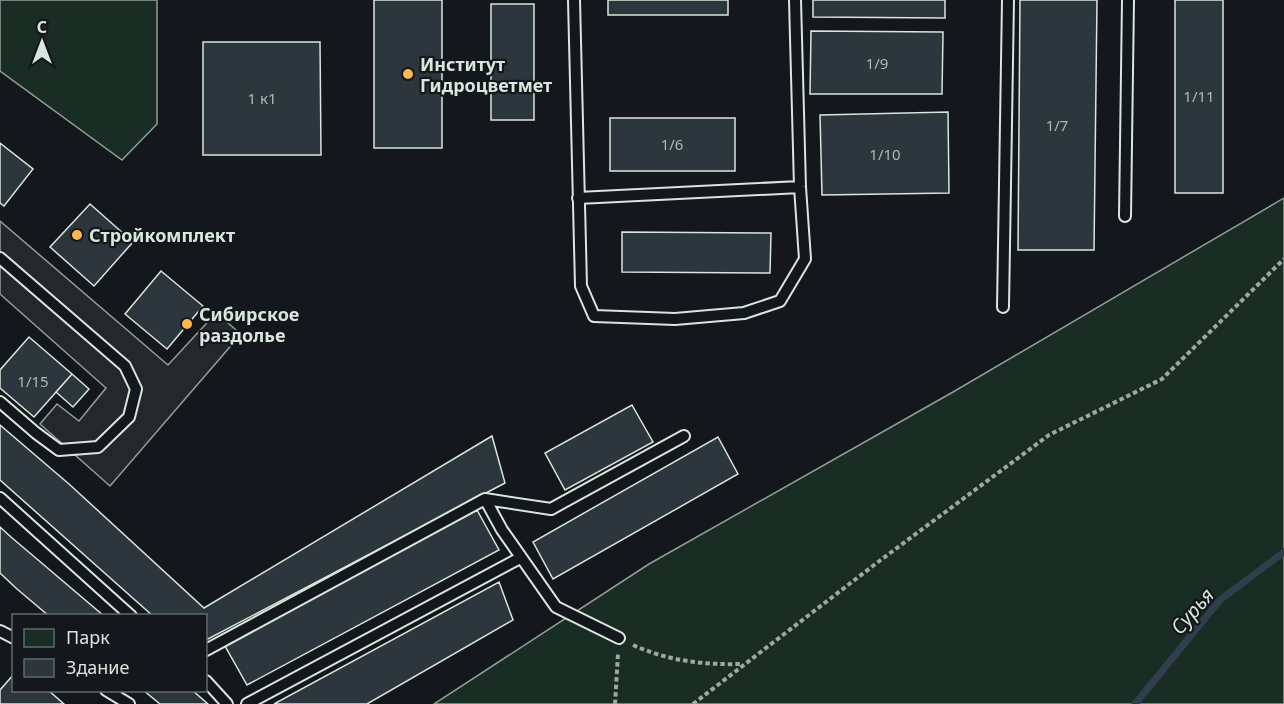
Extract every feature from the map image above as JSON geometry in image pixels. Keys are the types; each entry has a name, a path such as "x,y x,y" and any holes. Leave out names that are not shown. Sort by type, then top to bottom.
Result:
{"lane":[{"path":"574,0 581,286 594,316 675,319 744,313 780,301 805,259 800,187 795,0"},
{"path":"1003,307 1008,0"},
{"path":"1125,216 1128,0"},
{"path":"578,198 800,187"},
{"path":"0,258 125,366 136,389 129,417 98,447 59,450 0,402"},
{"path":"207,649 485,499 551,509 684,436"},
{"path":"0,498 130,614"},
{"path":"485,499 520,558 556,607 619,638"},
{"path":"248,704 520,558"},
{"path":"207,682 227,704"},
{"path":"109,692 129,704"}],"path":[{"path":"693,704 878,561 1049,435 1162,379 1284,259"},
{"path":"615,704 619,638 665,657 710,665 743,664"}],"green space":[{"path":"0,0 157,0 157,124 122,160 0,71"},
{"path":"1284,198 1284,704 434,704 649,564 953,392"}],"shaded area":[{"path":"0,221 168,365 216,313 241,334 110,486 40,424 57,404 79,421 106,388 0,294"}],"building":[{"name":"Институт Гидроцветмет","path":"374,0 442,0 442,148 374,148"},
{"path":"608,0 728,0 728,15 608,15"},
{"path":"813,0 945,0 945,18 813,17"},
{"path":"1020,0 1097,0 1094,250 1018,250"},
{"path":"1175,0 1223,0 1223,193 1175,193"},
{"path":"491,4 534,4 534,120 491,120"},
{"path":"811,31 943,32 942,94 810,94"},
{"path":"203,42 320,42 321,155 203,155"},
{"path":"948,112 949,193 822,195 820,115"},
{"path":"610,118 735,118 735,171 610,171"},
{"path":"0,143 33,169 4,206 0,203"},
{"path":"90,204 133,242 94,286 50,247"},
{"path":"622,232 771,233 770,273 622,272"},
{"path":"161,271 203,306 167,349 125,314"},
{"path":"29,337 72,374 34,417 0,388 0,370"},
{"path":"72,374 89,389 73,407 56,392"},
{"path":"632,405 653,442 565,490 545,453"},
{"path":"0,425 69,484 204,608 492,436 505,483 207,639 207,614 151,614 0,480"},
{"path":"718,437 738,474 553,579 533,542"},
{"path":"477,510 499,550 247,685 225,646"},
{"path":"0,527 102,614 47,614 0,573"},
{"path":"499,582 513,620 367,704 274,704"},
{"path":"12,676 12,692 50,692 64,704 0,704 0,690"},
{"path":"145,692 194,692 208,704 160,704"}],"waterway":[{"name":"Сурья","path":"1135,704 1220,600 1284,552"}],"place":[{"name":"Институт Гидроцветмет","path":"408,74"},
{"name":"Стройкомплект","path":"77,235"},
{"name":"Сибирское раздолье","path":"187,324"}]}
